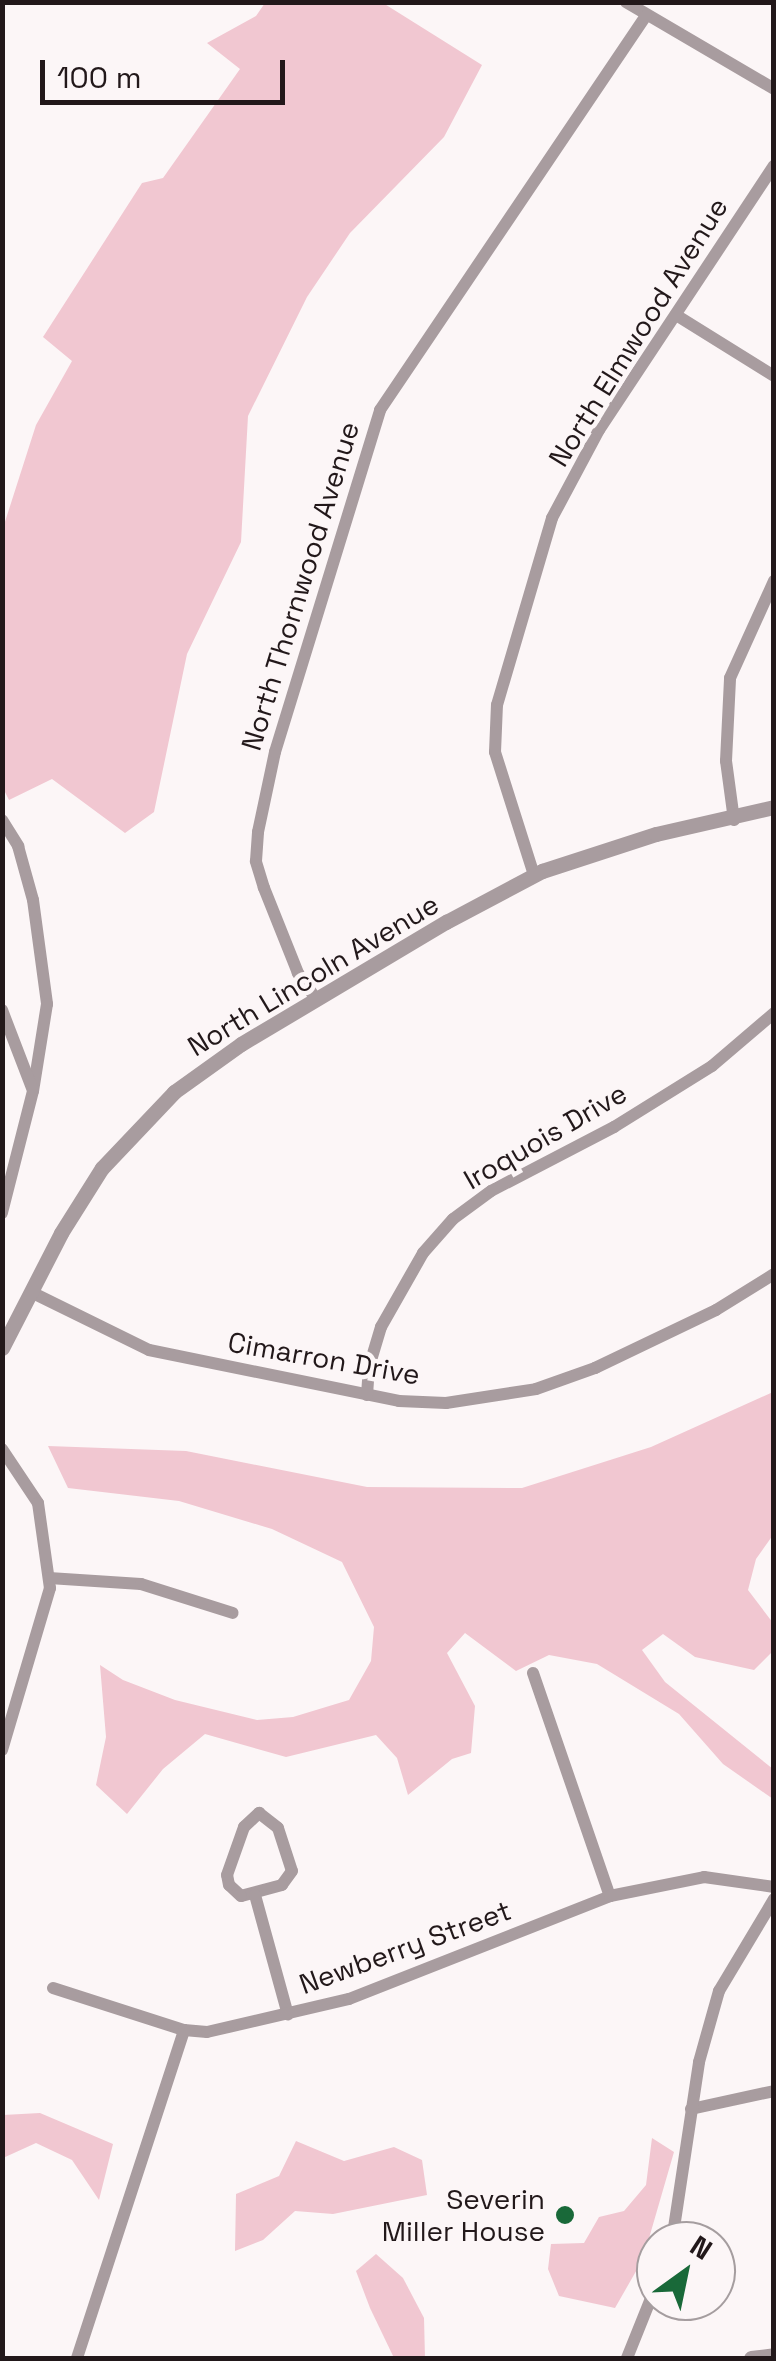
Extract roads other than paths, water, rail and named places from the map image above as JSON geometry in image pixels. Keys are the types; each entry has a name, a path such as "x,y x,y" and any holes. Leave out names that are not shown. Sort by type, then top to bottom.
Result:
{"street":[{"path":"626,2 774,89"},
{"name":"North Thornwood Avenue","path":"316,999 298,973 264,888 256,860 258,832 275,752 374,426 380,410 428,336 646,15"},
{"name":"North Elmwood Avenue","path":"534,875 495,752 497,705 552,518 599,430 774,166"},
{"path":"676,314 774,376"},
{"path":"734,820 726,761 730,678 774,582"},
{"name":"North Lincoln Avenue","path":"2,1348 61,1234 102,1168 174,1092 316,999 534,875 656,834 734,820 774,808"},
{"path":"2,820 18,846 44,955 47,1004 33,1090 2,1213"},
{"path":"2,1010 33,1090"},
{"name":"Iroquois Drive","path":"367,1395 381,1327 423,1253 453,1219 491,1190 614,1127 712,1066 774,1013"},
{"name":"Cimarron Drive","path":"33,1293 149,1350 367,1395 446,1403 536,1389 595,1368 716,1310 774,1274"},
{"path":"2,1449 38,1503 50,1588 2,1750"},
{"path":"48,1578 142,1584 233,1613"},
{"path":"533,1673 610,1896"},
{"path":"258,1812 273,1820 293,1862 289,1880 256,1895 233,1892 228,1875 244,1828 258,1812"},
{"name":"Newberry Street","path":"53,1988 184,2030 207,2032 288,2015 406,1979 610,1896 704,1877 774,1887"},
{"path":"256,1895 288,2015"},
{"path":"675,2221 698,2062 720,1991 774,1899"},
{"path":"77,2358 184,2030"},
{"path":"691,2110 774,2092"},
{"path":"627,2358 642,2321"},
{"path":"751,2358 774,2355"}],"place":[{"name":"Severin Miller House","path":"565,2215"}]}
